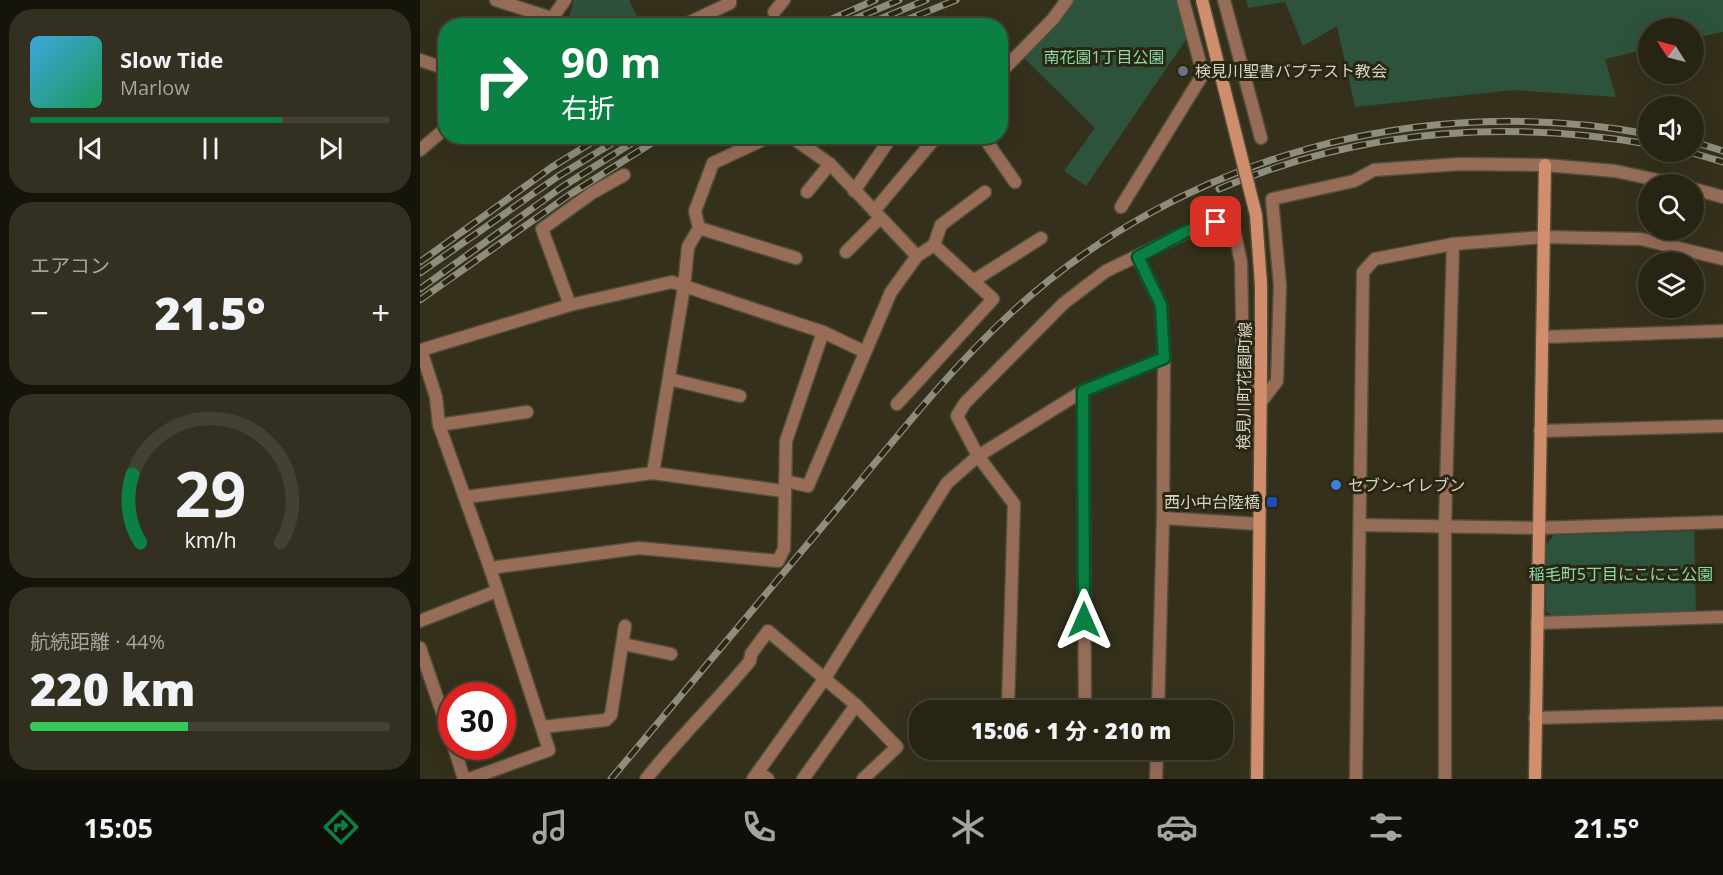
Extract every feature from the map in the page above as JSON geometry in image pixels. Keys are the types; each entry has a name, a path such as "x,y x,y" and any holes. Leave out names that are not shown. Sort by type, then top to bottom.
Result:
{"street":[{"path":"496,0 541,18"},
{"path":"556,18 565,0"},
{"path":"699,18 730,3 730,0"},
{"path":"774,12 784,0"},
{"path":"1008,65 1053,19 1067,0"},
{"path":"1121,207 1203,74 1184,0"},
{"name":"検見川町花園町線","path":"1202,0 1256,215 1261,285 1257,779"},
{"path":"1224,0 1261,138"},
{"path":"420,60 438,66"},
{"path":"420,150 438,135"},
{"path":"653,473 684,287 688,248 699,228 695,211 712,163 754,144"},
{"path":"808,144 831,164 917,256"},
{"path":"854,190 886,144"},
{"path":"846,252 931,144"},
{"path":"989,144 1015,182"},
{"path":"807,192 831,164"},
{"path":"1008,700 1014,504 978,456 957,416 965,403 1064,303 1106,271 1185,232 1232,216 1241,262 1243,365 1261,395 1277,381 1280,285 1272,199 1354,181 1374,170 1460,164 1545,165 1615,171 1638,176"},
{"path":"1535,779 1545,165"},
{"path":"570,305 542,229 592,193 624,175"},
{"path":"466,497 653,473 784,486 808,486 891,292 917,256 934,245 941,225 985,192"},
{"path":"1704,192 1723,197"},
{"path":"699,228 796,258"},
{"path":"1356,779 1363,272 1376,260 1453,244 1544,237 1641,239 1723,259"},
{"path":"973,281 1041,238"},
{"path":"1445,779 1445,526 1453,244"},
{"path":"897,404 993,299 934,245"},
{"path":"1138,257 1161,305 1164,358 1158,700"},
{"path":"459,760 467,779 549,750 490,567 439,425 436,397 421,350 570,305 672,282 823,332 865,352"},
{"path":"1542,336 1723,331"},
{"path":"490,567 639,548 778,561 784,549 786,441 823,332"},
{"path":"759,777 825,678 947,483 978,456 1083,391 1164,358"},
{"path":"669,379 740,396"},
{"path":"1083,391 1084,700"},
{"path":"439,425 526,412"},
{"path":"1540,431 1723,426"},
{"path":"1162,518 1259,524"},
{"path":"1360,525 1538,528 1723,522"},
{"path":"420,621 497,591"},
{"path":"1537,623 1723,617"},
{"path":"542,728 606,720 611,715 625,626"},
{"path":"646,779 680,738 718,701 750,661 751,654 768,631 856,705 897,747 863,779"},
{"path":"623,644 671,654"},
{"path":"420,648 438,700"},
{"path":"803,779 856,705"},
{"path":"1535,718 1723,713"},
{"path":"1156,779 1157,760"}],"green space":[{"path":"574,0 629,0 638,18 569,18"},
{"name":"南花園1丁目公園","path":"1073,0 1177,0 1187,38 1086,186 1064,171 1095,128 1023,57"},
{"path":"1246,0 1723,0 1723,32 1704,36 1704,18 1638,18 1638,51 1605,59 1616,97 1514,90 1355,107 1337,26 1303,46 1285,2 1248,8"},
{"name":"稲毛町5丁目にこにこ公園","path":"1694,531 1696,612 1553,616 1546,611 1546,545 1554,535"}],"railway":[{"path":"834,18 875,0"},
{"path":"857,18 899,0"},
{"path":"882,18 926,0"},
{"path":"911,18 956,0"},
{"path":"611,779 903,429 966,358 1011,313 1078,258 1151,212 1228,176 1309,148 1392,131 1477,122 1563,123 1638,133"},
{"path":"1219,189 1271,169 1324,154 1377,142 1430,135 1538,132 1638,143"},
{"path":"420,262 552,167 589,144"},
{"path":"420,273 557,177 611,144"},
{"path":"420,289 562,187 630,144"},
{"path":"420,300 569,195 650,144"},
{"path":"1704,145 1723,151"},
{"path":"1704,156 1723,162"}],"place":[{"name":"検見川聖書バプテスト教会","path":"1183,71"},
{"name":"セブン-イレブン","path":"1336,485"},
{"name":"西小中台陸橋","path":"1272,502"}],"route":[{"path":"1084,620 1083,391 1164,358 1161,305 1138,257 1185,232 1216,222"}]}
